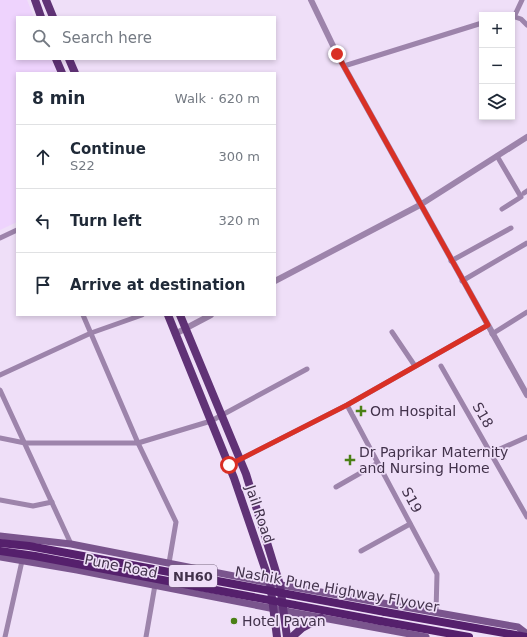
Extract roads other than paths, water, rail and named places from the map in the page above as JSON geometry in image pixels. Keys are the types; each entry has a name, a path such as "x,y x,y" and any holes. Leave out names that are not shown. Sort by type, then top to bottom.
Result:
{"highway":[{"name":"Nashik Pune Highway Flyover","path":"0,543 29,546 385,612 527,635"},
{"name":"Nashik Pune Highway Flyover","path":"0,551 35,556 469,637"}],"main road":[{"path":"35,0 41,16"},
{"path":"46,0 52,16"},
{"path":"56,60 62,72"},
{"path":"69,60 75,72"},
{"name":"Jail Road","path":"168,316 229,465 270,583 277,637"},
{"name":"Jail Road","path":"180,316 246,474 280,585 285,611 287,637"},
{"path":"0,536 71,544 280,585 518,627 527,635"},
{"name":"Pune Road","path":"0,558 156,585 274,609 426,637"},
{"path":"292,637 302,628 321,618"}],"street":[{"path":"311,0 344,66 420,205 527,395"},
{"path":"513,12 522,0"},
{"path":"515,17 521,19 527,25"},
{"path":"344,66 479,24"},
{"path":"276,280 420,205 527,138"},
{"path":"497,156 521,198 502,209"},
{"path":"451,261 511,228"},
{"path":"0,238 16,230"},
{"path":"462,281 527,243"},
{"path":"492,334 527,312"},
{"path":"83,316 138,443 176,522 169,563"},
{"path":"0,375 91,332 139,316"},
{"path":"175,334 209,316"},
{"path":"229,465 347,405 488,325"},
{"path":"392,332 415,366"},
{"name":"S18","path":"441,366 527,517"},
{"path":"0,438 25,443 138,443 211,421 307,369"},
{"path":"0,390 71,544"},
{"name":"S19","path":"347,405 437,574 436,612"},
{"path":"491,453 527,437"},
{"path":"336,487 378,463"},
{"path":"0,500 32,506 52,502"},
{"path":"361,550 410,524"},
{"path":"5,637 22,561"},
{"path":"146,637 156,585"}],"place":[{"name":"Om Hospital","path":"361,411"},
{"name":"Dr Paprikar Maternity and Nursing Home","path":"350,460"},
{"name":"Hotel Pavan","path":"234,621"}]}
